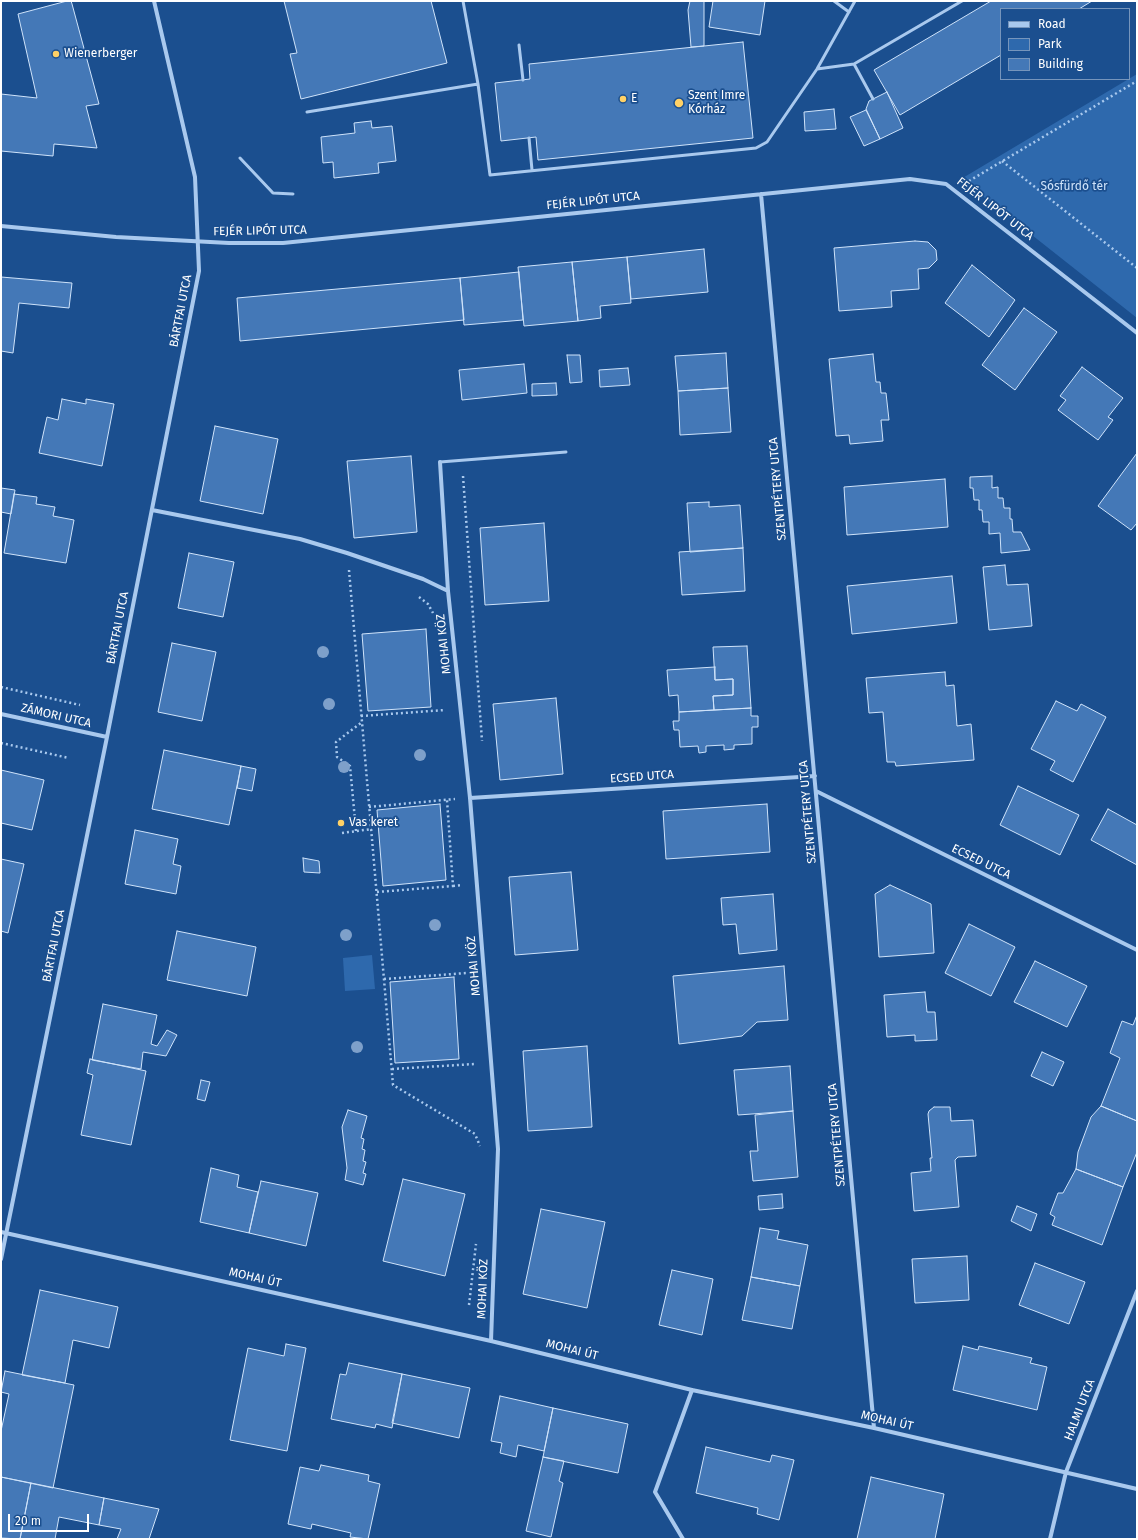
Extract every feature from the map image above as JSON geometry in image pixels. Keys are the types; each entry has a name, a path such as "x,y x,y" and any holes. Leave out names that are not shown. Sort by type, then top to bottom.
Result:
{"street":[{"name":"BÁRTFAI UTCA","path":"1,1258 107,737 199,271 195,177 154,1"},
{"name":"FEJÉR LIPÓT UTCA","path":"1,226 116,237 198,242 283,243 910,179 946,184 1137,333"},
{"name":"SZENTPÉTERY UTCA","path":"761,194 874,1428"},
{"name":"MOHAI KÖZ","path":"440,462 448,592 470,798 498,1149 491,1341"},
{"path":"152,510 300,540 347,553 423,579 448,592"},
{"name":"ZÁMORI UTCA","path":"1,714 107,737"},
{"name":"ECSED UTCA","path":"470,798 815,776"},
{"name":"ECSED UTCA","path":"816,792 1137,950"},
{"name":"MOHAI ÚT","path":"1,1232 491,1341 692,1390 874,1428 1137,1489"},
{"name":"HALMI UTCA","path":"1050,1539 1066,1472 1137,1291"},
{"path":"683,1539 655,1492 692,1390"}],"lane":[{"path":"462,1 478,84 490,175 756,148 767,142 817,69 855,1"},
{"path":"834,1 849,12"},
{"path":"817,69 854,64 962,1"},
{"path":"519,45 523,80"},
{"path":"854,64 873,99"},
{"path":"307,112 478,84"},
{"path":"529,138 532,170"},
{"path":"240,158 273,193 293,194"},
{"path":"440,462 566,452"}],"path":[{"path":"954,190 1137,81"},
{"path":"1002,161 1137,268"},
{"path":"356,570 348,567 372,829 393,1085 475,1134 481,1152"},
{"path":"412,593 428,604 437,622 452,621"},
{"path":"1,687 80,705"},
{"path":"362,716 461,709"},
{"path":"356,831 350,766 337,757 336,742 362,722"},
{"path":"1,743 69,758"},
{"path":"369,807 470,798"},
{"path":"377,892 453,886 447,800"},
{"path":"342,832 372,829"},
{"path":"384,979 470,973 484,969"},
{"path":"392,1069 491,1063"},
{"path":"469,1305 477,1242"}],"green space":[{"name":"Sósfürdő tér","path":"1137,74 1137,318 961,179 1127,80 1130,80 1130,78"},
{"path":"372,955 375,989 345,991 343,958"}],"building":[{"name":"Wienerberger","path":"71,1 72,4 99,104 86,106 97,148 54,144 53,156 1,151 1,94 37,98 18,14"},
{"path":"284,1 431,1 447,63 301,99 290,54 297,53"},
{"path":"690,1 704,1 704,46 691,47 688,10"},
{"path":"713,1 765,1 760,35 709,27"},
{"path":"991,1 1092,1 1081,8 1000,8 1000,56 900,115 874,70"},
{"name":"E","path":"743,42 753,138 538,160 536,137 501,141 495,83 530,79 529,64"},
{"path":"887,92 903,128 880,139 866,109 869,101"},
{"path":"834,109 836,129 805,131 804,112"},
{"path":"866,110 880,139 864,146 850,117"},
{"path":"371,121 372,128 392,126 396,161 378,163 379,173 334,178 333,162 323,163 321,137 355,133 354,123"},
{"path":"915,241 928,242 936,250 937,260 929,268 918,269 919,289 891,291 892,307 839,311 834,248"},
{"path":"704,249 708,292 631,299 627,257"},
{"path":"627,257 631,303 600,306 601,318 578,321 572,262"},
{"path":"572,262 578,321 524,326 518,267"},
{"path":"972,265 1015,300 989,337 945,303"},
{"path":"519,272 523,320 464,325 460,278"},
{"path":"1,277 72,283 69,308 19,303 13,353 1,351"},
{"path":"460,278 464,320 240,341 237,298"},
{"path":"1024,308 1057,332 1015,390 982,365"},
{"path":"726,353 728,388 678,391 675,356"},
{"path":"873,354 876,382 880,382 881,393 886,393 889,420 881,420 883,441 850,444 849,435 836,436 829,359"},
{"path":"567,355 580,355 582,382 570,383"},
{"path":"524,364 527,393 462,400 459,370"},
{"path":"1082,367 1123,398 1108,417 1113,420 1098,440 1058,410 1066,400 1060,396"},
{"path":"628,368 630,385 600,387 599,370"},
{"path":"556,383 557,395 532,396 532,384"},
{"path":"728,388 731,432 680,435 678,391"},
{"path":"62,399 86,404 86,399 114,404 102,466 39,453 47,417 58,420"},
{"path":"215,426 278,439 263,514 200,501"},
{"path":"1137,453 1137,523 1131,530 1098,506"},
{"path":"411,456 417,532 354,538 347,461"},
{"path":"992,476 992,488 998,487 998,498 1003,498 1004,508 1010,508 1010,519 1012,519 1013,532 1021,532 1030,550 1001,553 1000,533 989,534 989,522 983,522 982,510 979,510 979,500 974,500 973,488 970,488 970,477"},
{"path":"945,479 948,527 847,535 844,487"},
{"path":"1,488 15,490 11,514 1,512"},
{"path":"14,494 37,497 36,504 55,507 53,516 74,520 66,563 4,553"},
{"path":"709,502 709,507 740,505 743,548 690,552 687,503"},
{"path":"544,523 549,601 485,605 480,528"},
{"path":"743,548 745,591 682,595 679,552"},
{"path":"189,553 234,562 223,617 178,608"},
{"path":"1005,565 1007,585 1028,584 1032,626 989,630 983,567"},
{"path":"952,576 957,623 852,634 847,586"},
{"path":"426,629 431,707 368,711 362,634"},
{"path":"172,643 216,652 202,721 158,712"},
{"path":"747,646 751,708 714,710 713,696 733,695 733,679 715,680 713,647"},
{"path":"715,667 715,680 733,679 733,695 713,696 714,710 679,712 678,695 669,696 667,670"},
{"path":"945,672 946,686 954,685 957,726 971,724 974,760 896,766 895,762 887,762 883,712 869,713 866,678"},
{"path":"556,698 563,774 500,780 493,704"},
{"path":"1056,701 1077,711 1081,704 1106,717 1073,782 1050,770 1055,761 1031,749"},
{"path":"751,708 751,716 758,716 758,727 752,727 752,744 734,745 734,749 724,750 724,745 706,746 706,752 699,753 698,746 680,747 679,730 674,730 673,721 679,721 679,712"},
{"path":"164,750 241,766 229,825 152,809"},
{"path":"241,766 256,769 252,791 237,788"},
{"path":"1,770 44,780 32,830 1,823"},
{"path":"1018,786 1079,815 1060,855 1000,825"},
{"path":"440,804 446,880 383,886 377,810"},
{"path":"767,804 770,852 666,859 663,811"},
{"path":"1108,809 1137,825 1137,865 1091,840"},
{"path":"135,830 178,839 173,864 181,866 176,894 125,884"},
{"path":"303,858 319,861 320,873 304,872"},
{"path":"1,859 24,864 8,933 1,931"},
{"path":"571,872 578,950 515,955 509,877"},
{"path":"890,885 931,904 934,953 879,957 875,894"},
{"path":"773,894 777,950 739,954 736,924 723,925 721,898"},
{"path":"969,924 1015,947 991,996 945,973"},
{"path":"177,931 256,947 247,996 167,980"},
{"path":"1035,961 1087,986 1067,1027 1014,1002"},
{"path":"784,966 788,1020 757,1022 742,1036 679,1044 673,976"},
{"path":"454,977 459,1059 395,1063 390,982"},
{"path":"925,992 927,1012 935,1012 937,1040 915,1041 915,1035 887,1037 884,995"},
{"path":"103,1004 157,1015 151,1044 157,1046 167,1030 177,1035 166,1056 143,1052 141,1069 92,1060"},
{"path":"1137,1015 1137,1121 1101,1106 1120,1058 1110,1053 1122,1021 1133,1025"},
{"path":"587,1046 592,1127 528,1131 523,1051"},
{"path":"1042,1052 1064,1062 1053,1086 1031,1076"},
{"path":"90,1059 146,1071 131,1145 81,1135 93,1075 87,1073"},
{"path":"790,1066 793,1111 738,1115 734,1070"},
{"path":"201,1080 210,1082 205,1101 197,1099"},
{"path":"1101,1106 1137,1121 1137,1152 1123,1187 1076,1169 1078,1152 1091,1117"},
{"path":"934,1107 950,1107 951,1121 973,1120 976,1156 958,1157 955,1160 959,1207 914,1211 911,1173 931,1171 930,1158 932,1158 928,1114"},
{"path":"348,1110 367,1116 361,1138 364,1139 362,1149 365,1150 363,1161 366,1162 363,1173 366,1174 363,1185 345,1180 347,1168 342,1127"},
{"path":"793,1111 798,1177 753,1181 750,1151 758,1151 755,1115"},
{"path":"211,1168 239,1175 237,1187 258,1192 249,1233 200,1222"},
{"path":"1076,1169 1123,1187 1102,1245 1052,1225 1055,1217 1050,1214 1058,1193 1063,1193"},
{"path":"403,1179 465,1194 445,1276 383,1261"},
{"path":"261,1181 318,1193 306,1246 249,1233"},
{"path":"782,1194 783,1208 759,1210 758,1196"},
{"path":"1017,1206 1037,1214 1031,1231 1011,1221"},
{"path":"541,1209 605,1222 587,1308 523,1294"},
{"path":"760,1228 779,1231 777,1239 808,1245 800,1286 751,1277"},
{"path":"967,1256 969,1300 915,1303 912,1259"},
{"path":"1035,1263 1085,1282 1069,1324 1019,1305"},
{"path":"672,1270 713,1279 702,1335 659,1325"},
{"path":"751,1277 800,1286 792,1329 742,1320"},
{"path":"40,1290 118,1307 109,1348 73,1340 65,1383 22,1375"},
{"path":"286,1344 306,1348 287,1451 230,1440 248,1348 284,1356"},
{"path":"963,1346 978,1350 979,1346 1032,1358 1030,1363 1047,1367 1037,1410 953,1390"},
{"path":"349,1363 402,1374 392,1428 376,1424 375,1428 331,1419 340,1374 346,1375"},
{"path":"5,1371 74,1385 53,1488 1,1477 1,1431 9,1394 1,1392"},
{"path":"402,1374 470,1388 459,1438 392,1423"},
{"path":"500,1396 553,1408 544,1451 518,1445 516,1457 500,1453 502,1443 491,1441"},
{"path":"553,1408 628,1424 618,1473 543,1457"},
{"path":"706,1447 770,1462 772,1455 794,1460 779,1520 757,1514 758,1508 696,1493"},
{"path":"543,1457 564,1461 559,1481 563,1483 551,1537 526,1531"},
{"path":"321,1465 369,1475 368,1481 380,1484 368,1539 350,1537 351,1533 312,1524 311,1529 288,1524 300,1467 319,1471"},
{"path":"1,1477 31,1483 20,1539 1,1538"},
{"path":"871,1477 944,1494 935,1539 857,1539"},
{"path":"31,1483 104,1498 99,1525 59,1517 55,1539 20,1539"},
{"path":"104,1498 159,1509 149,1539 117,1539 121,1529 99,1525"}],"place":[{"name":"Wienerberger","path":"56,54"},
{"name":"E","path":"623,99"},
{"name":"Szent Imre Kórház","path":"679,103"},
{"name":"Vas keret","path":"341,823"}]}
